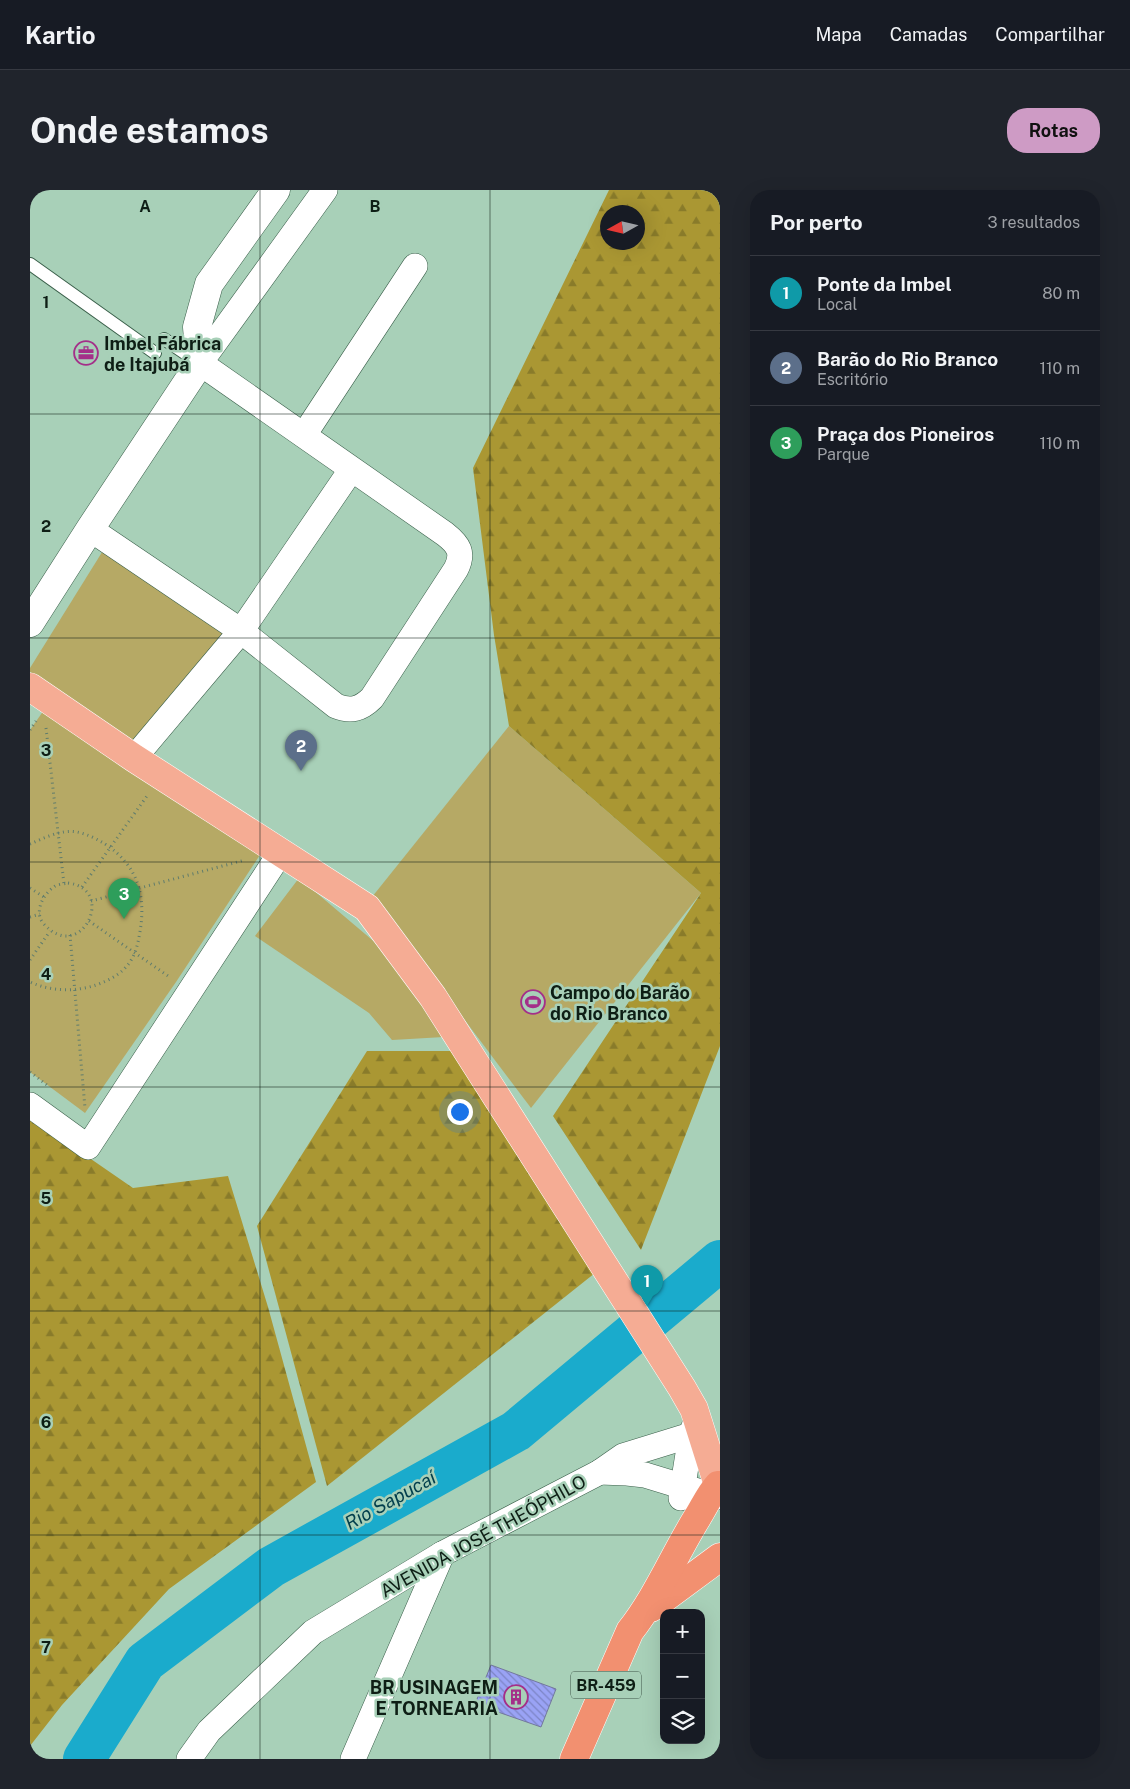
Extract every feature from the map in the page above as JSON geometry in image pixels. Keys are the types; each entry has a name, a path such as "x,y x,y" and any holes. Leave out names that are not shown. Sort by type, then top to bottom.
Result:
{"highway":[{"name":"BR-459","path":"574,1759 630,1632 644,1614 701,1494"},
{"name":"BR-459","path":"644,1614 720,1557"}],"main road":[{"path":"34,698 134,758 367,908 433,997 701,1418 701,1494"}],"street":[{"path":"200,364 197,326 210,284 276,190"},
{"path":"30,623 200,364 325,190"},
{"path":"304,435 415,266"},
{"path":"90,529 242,631 336,706 346,710 354,709 364,706 372,698 460,562 458,547 454,541 200,364"},
{"path":"134,758 242,631 351,470"},
{"path":"30,1104 88,1147 281,852"},
{"name":"AVENIDA JOSÉ THEÓPHILO","path":"189,1759 209,1731 313,1632 442,1554 600,1472 623,1456 701,1418"},
{"name":"AVENIDA JOSÉ THEÓPHILO","path":"600,1472 636,1474 701,1494"},
{"path":"354,1759 442,1554"}],"lane":[{"path":"30,264 155,353"},
{"path":"164,339 200,364"}],"path":[{"path":"30,730 34,698"},
{"path":"45,720 64,884"},
{"path":"82,888 149,793"},
{"path":"30,844 46,837 76,832 99,840 119,853 128,864 140,888 143,909 136,954 124,970 100,984 74,990 60,990 30,982"},
{"path":"91,901 251,858"},
{"path":"64,884 75,884 82,888 91,901 93,909 89,921 80,932 70,935 57,935 50,932 41,921 39,907 44,897 54,887 64,884"},
{"path":"30,888 44,897"},
{"path":"30,917 40,914"},
{"path":"89,921 176,982"},
{"path":"30,960 50,932"},
{"path":"70,935 85,1114 91,1105"}],"shaded area":[{"path":"104,549 235,639 131,747 30,672 30,668"},
{"path":"44,710 260,855 176,982 85,1113 30,1072 30,730"},
{"name":"Campo do Barão do Rio Branco","path":"509,726 701,893 531,1108 372,897"},
{"path":"299,878 384,950 444,1037 392,1040 369,1013 255,936"}],"green space":[{"path":"609,190 720,190 720,1046 641,1250 553,1116 701,893 509,726 494,635 473,468 600,208 600,250 645,250 645,205 602,205"},
{"path":"367,1051 458,1051 595,1273 327,1486 257,1226"},
{"path":"30,1117 133,1188 228,1176 268,1307 316,1482 169,1589 62,1705 30,1746"}],"building":[{"name":"BR USINAGEM E TORNEARIA","path":"491,1665 556,1689 541,1727 475,1704"}],"waterway":[{"name":"Rio Sapucaí","path":"84,1759 145,1662 271,1567 516,1431 720,1261"}],"place":[{"name":"Imbel Fábrica de Itajubá","path":"86,353"},
{"name":"Barão do Rio Branco","path":"301,771"},
{"name":"Praça dos Pioneiros","path":"124,919"},
{"name":"Campo do Barão do Rio Branco","path":"533,1002"},
{"name":"Ponte da Imbel","path":"647,1306"},
{"name":"BR USINAGEM E TORNEARIA","path":"516,1697"}]}
